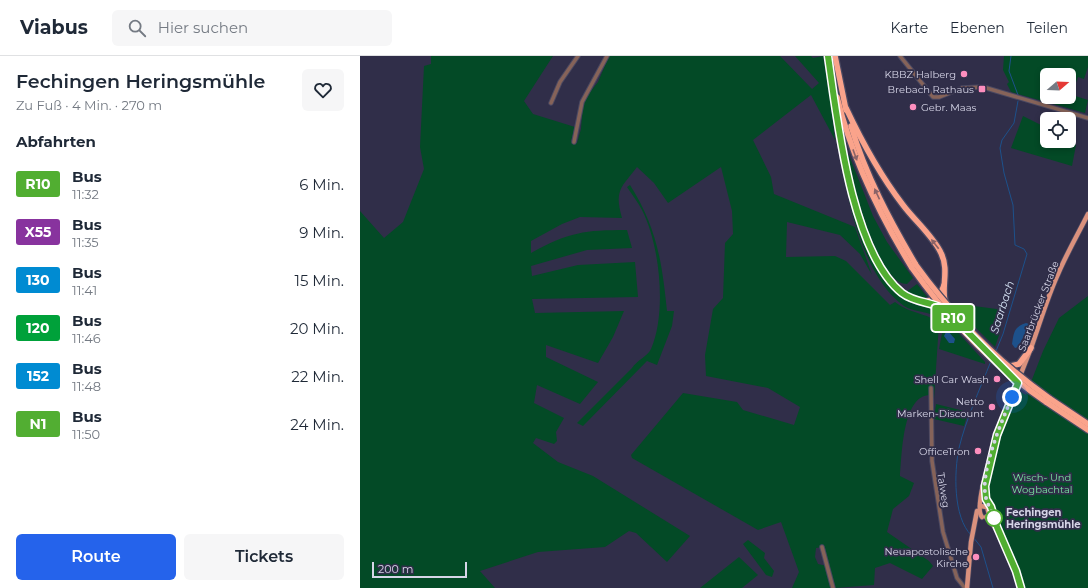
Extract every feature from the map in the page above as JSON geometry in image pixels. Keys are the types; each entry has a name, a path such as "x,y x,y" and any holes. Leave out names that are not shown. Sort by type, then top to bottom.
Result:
{"highway":[{"path":"828,56 844,125 862,174 879,211 914,266 965,326 1002,361 1047,400 1088,430"},
{"path":"835,56 846,108 855,138 875,189 914,266"},
{"path":"832,78 834,102 847,170 860,220 873,251 886,275 902,293 920,302 939,307 951,313"},
{"path":"846,108 870,157 903,205 939,249 944,262 946,280 945,302 951,313 1000,364 1019,380"},
{"path":"920,302 933,299 938,296 946,280"},
{"path":"1006,368 1019,364 1031,348"},
{"path":"1047,400 1088,424"}],"main road":[{"name":"Saarbrücker Straße","path":"985,479 994,445 1056,278 1088,214"},
{"path":"966,588 973,528 977,511 983,506 985,479"},
{"path":"985,479 986,499 991,507 997,527 1022,588"},
{"path":"985,486 983,506 979,514 985,516 997,527"},
{"path":"973,528 989,510 983,506"},
{"path":"985,516 1002,539"}],"street":[{"path":"551,103 560,82 578,56"},
{"path":"574,142 578,130 582,102 607,56"},
{"path":"900,56 933,97 939,97 966,87 983,87 1088,118"},
{"name":"Talweg","path":"931,388 932,461 943,532 957,578 966,588"},
{"path":"822,547 833,588"}],"green space":[{"path":"431,56 553,56 524,101 533,114 575,127 571,141 577,143 581,129 583,103 598,82 609,56 780,56 812,89 819,83 795,56 811,56 813,58 823,56 835,140 811,95 753,140 771,177 774,194 855,227 872,275 860,254 840,235 787,222 786,257 835,256 846,261 890,305 895,302 907,309 930,317 939,323 934,399 932,395 922,397 915,404 909,414 903,441 900,476 914,483 909,496 893,509 887,532 929,561 933,566 922,579 890,563 875,568 874,585 835,588 822,547 816,548 815,557 818,564 827,566 832,588 792,588 799,572 781,522 758,530 632,458 631,455 683,393 737,402 743,410 794,425 800,407 768,388 706,376 705,355 713,309 723,298 725,243 733,234 732,211 721,167 668,203 654,183 637,167 620,190 619,201 622,218 580,217 562,224 531,241 531,253 567,236 588,232 627,230 632,248 587,250 531,266 532,276 578,265 635,262 638,297 532,299 535,313 624,311 613,337 598,363 546,345 546,357 598,382 580,404 537,385 534,403 564,418 556,432 557,441 554,444 536,438 533,443 558,462 593,476 690,536 667,562 636,533 629,531 605,547 538,552 480,571 495,588 360,588 360,211 384,238 403,222 424,169 420,147 424,66 431,64"},
{"path":"1004,56 1088,56 1088,67 1084,79 1078,77 1076,82 1076,68 1040,68 1040,100 1011,92 1007,84 1009,82 1003,70"},
{"path":"1076,96 1088,100 1085,113 1053,104 1076,104"},
{"path":"1023,116 1040,124 1040,148 1075,148 1072,166 1011,148"},
{"path":"834,127 836,127 852,204 874,260 883,277 905,299 935,307 947,321 904,306 888,291 875,272 864,249 856,224 843,173"},
{"path":"849,155 873,216 887,242 913,278 907,284 896,280 885,268 876,250 860,208 847,156"},
{"path":"630,185 646,216 657,246 663,277 667,311 674,311 672,326 657,365 647,361 583,426 577,423 650,351 656,334 660,298 657,260 648,225 640,207 627,187"},
{"path":"917,284 928,298 918,298 906,292"},
{"name":"Wisch- Und Wogbachtal","path":"1088,296 1088,588 1025,588 988,495 991,468 998,442 1019,391 1026,395 1043,351 1059,318"},
{"path":"974,306 1004,310 1000,332 995,347 963,315"},
{"path":"950,324 985,362 985,364 939,349 943,328"},
{"path":"936,404 968,412 964,426 934,419"},
{"path":"748,540 765,553 764,558 774,571 772,577 766,575 743,544"},
{"path":"739,557 758,575 742,588 700,588"}],"water":[{"path":"1026,323 1029,324 1028,328 1018,347 1015,348 1012,344 1015,330 1019,326"},
{"path":"947,330 955,339 954,343 949,343 944,336"}],"waterway":[{"name":"Saarbach","path":"1011,56 1009,71 1018,95"},
{"name":"Saarbach","path":"996,351 1003,334 1027,254 1024,249 1015,245 1013,205 1004,173 1000,148 1002,140 1014,123 1018,101"},
{"name":"Saarbach","path":"971,535 965,527 958,506 956,494 957,458 965,426 991,361"},
{"name":"Saarbach","path":"973,537 981,547 993,588"}],"bus line":[{"name":"R10","path":"828,56 834,102 852,195 860,220 880,265 886,275 902,293 915,300 947,311 963,329 1018,383 997,435 985,479 985,486 986,499 991,507 992,514 1016,571 1021,588"}],"place":[{"name":"KBBZ Halberg","path":"964,74"},
{"name":"Brebach Rathaus","path":"982,89"},
{"name":"Gebr. Maas","path":"913,107"},
{"name":"Shell Car Wash","path":"997,379"},
{"name":"Netto Marken-Discount","path":"992,407"},
{"name":"OfficeTron","path":"978,451"},
{"name":"Fechingen Heringsmühle","path":"994,518"},
{"name":"Neuapostolische Kirche","path":"976,557"}],"route":[{"path":"994,518 991,507 986,499 985,479 997,435 1012,397"}]}
